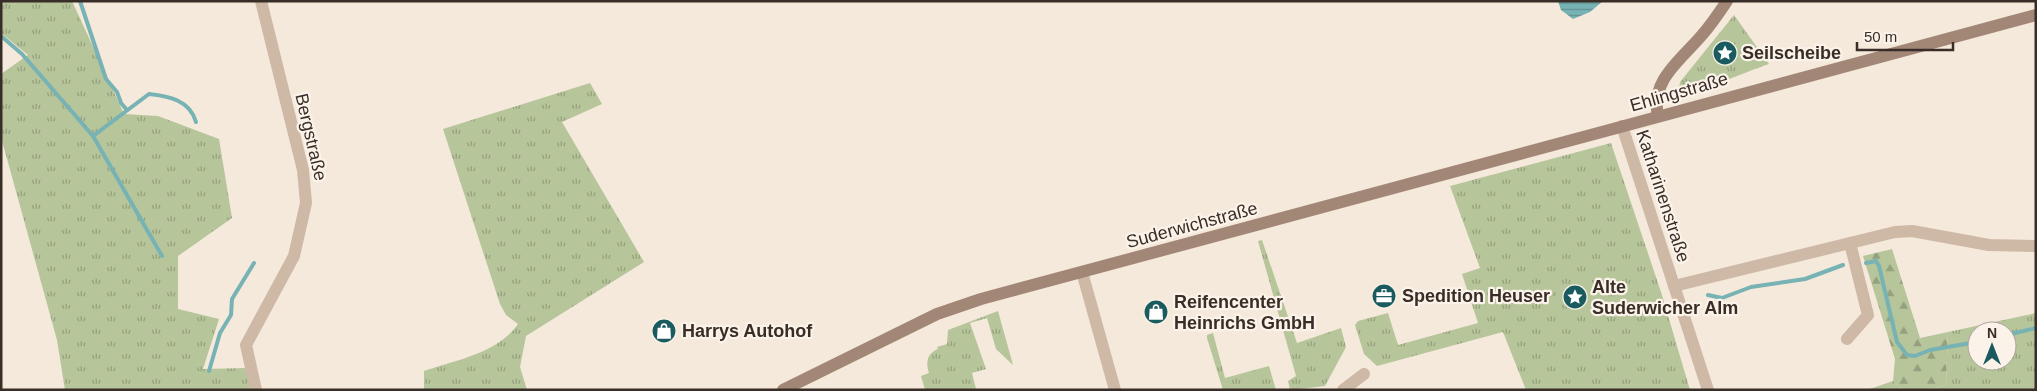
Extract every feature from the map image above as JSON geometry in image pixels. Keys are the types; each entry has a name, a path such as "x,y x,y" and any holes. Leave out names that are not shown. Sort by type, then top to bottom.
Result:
{"main road":[{"path":"1658,116 1657,94 1662,79 1702,35 1727,1"},
{"name":"Ehlingstraße","path":"1622,126 2036,15"},
{"name":"Suderwichstraße","path":"783,390 938,314 981,299 1622,126"}],"street":[{"name":"Bergstraße","path":"256,390 246,345 294,256 306,202 303,170 261,1"},
{"name":"Katharinenstraße","path":"1622,126 1708,390"},
{"path":"1674,286 1895,232 1912,231 1979,244 2036,246"},
{"path":"1848,339 1868,315 1850,243"},
{"path":"1082,272 1115,390"},
{"path":"1343,390 1364,374"}],"green space":[{"path":"1,1 72,1 124,114 158,116 219,139 232,218 178,256 178,309 219,319 203,369 247,368 250,390 65,390 57,340 1,137 1,74 28,55 1,33"},
{"path":"1734,15 1769,64 1710,86 1698,89 1679,89 1680,82"},
{"path":"590,83 602,104 562,122 644,262 526,336 520,367 527,390 424,390 424,371 488,349 510,334 518,324 506,315 500,304 443,129"},
{"name":"Alte Suderwicher Alm","path":"1611,143 1661,292 1690,390 1526,390 1503,332 1377,366 1364,354 1355,325 1358,321 1388,313 1398,345 1478,323 1462,274 1480,268 1450,186"},
{"path":"1262,240 1297,343 1341,328 1346,347 1325,386 1290,390 1288,381 1296,376 1258,241"},
{"path":"1892,249 1920,338 1948,332 1946,385 1927,390 1903,390 1893,381 1895,359 1863,256"},
{"path":"998,311 1013,365 996,349 987,318 970,323 986,369 972,373 976,389 925,390 921,376 929,373 927,362 931,353 938,349 937,347 947,344 948,330"},
{"path":"2036,313 2036,390 1927,390 1946,385 1948,332 1967,328 1967,371 2017,371 2017,321 1999,321"},
{"path":"1213,333 1225,378 1269,366 1276,390 1223,390 1207,338 1207,335"},
{"path":"1893,381 1903,390 1867,390"}],"water":[{"path":"1558,1 1603,1 1590,12 1573,19 1561,10"}],"waterway":[{"path":"80,1 106,79 117,92 121,103 127,110"},
{"path":"1,36 22,54 93,136 162,256"},
{"path":"93,136 149,94 164,96 184,104 196,122"},
{"path":"1866,263 1876,261 1879,266 1897,342 1907,355 1915,356 1930,350 1967,344"},
{"path":"209,371 220,333 231,315 232,299 254,263"},
{"path":"1708,295 1722,298 1751,287 1805,279 1843,265"},
{"path":"2017,333 2036,328"}],"place":[{"name":"Seilscheibe","path":"1725,53"},
{"name":"Spedition Heuser","path":"1384,296"},
{"name":"Alte Suderwicher Alm","path":"1575,297"},
{"name":"Reifencenter Heinrichs GmbH","path":"1156,312"},
{"name":"Harrys Autohof","path":"664,331"}]}
